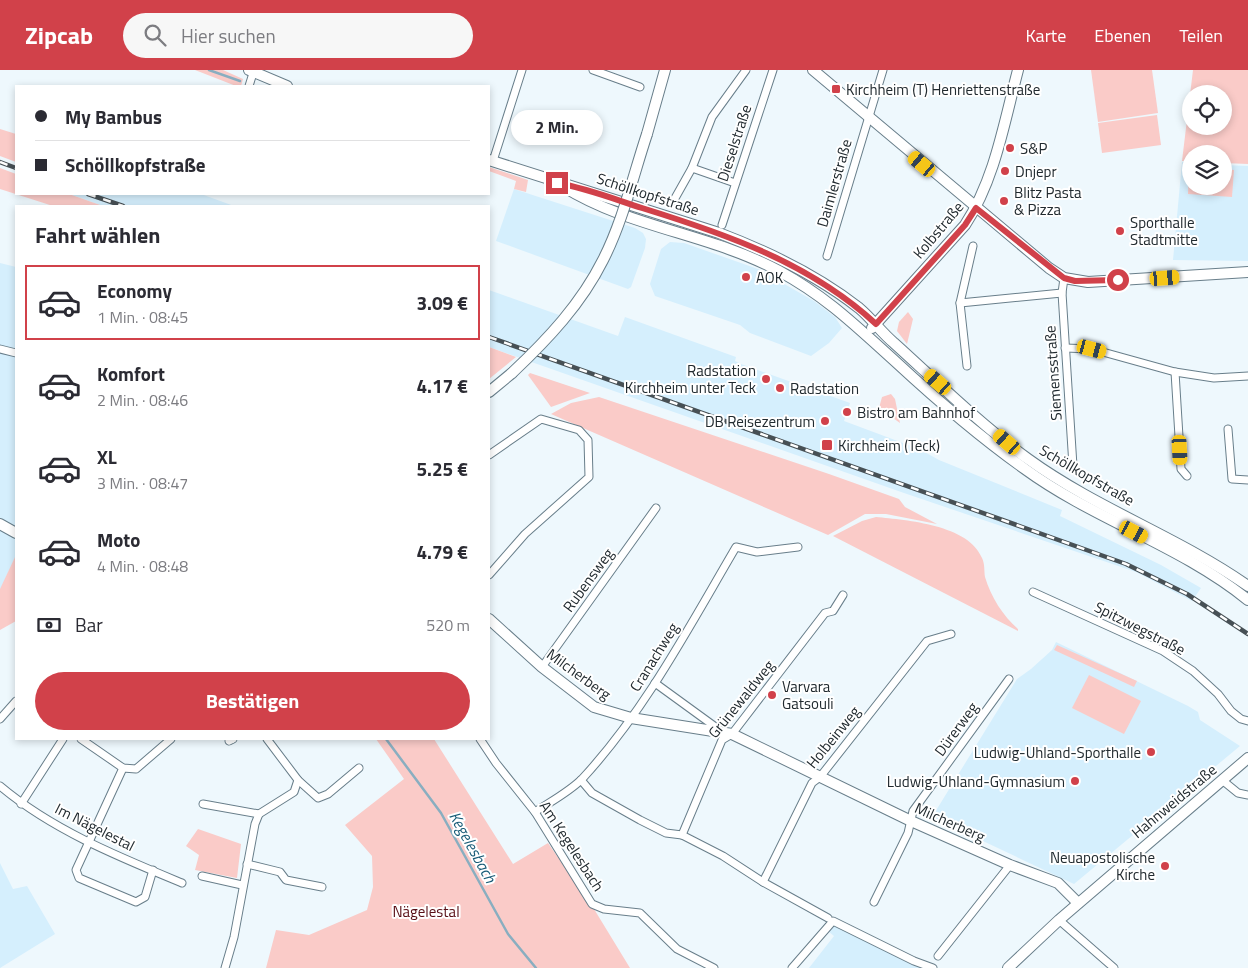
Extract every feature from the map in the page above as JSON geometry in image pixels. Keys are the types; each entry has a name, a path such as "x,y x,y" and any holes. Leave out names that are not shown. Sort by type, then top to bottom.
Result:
{"main road":[{"path":"490,391 512,373 561,324 603,260 624,207 665,70"},
{"path":"814,70 976,208 1064,278 1088,282 1248,272"},
{"name":"Kolbstraße","path":"867,335 965,225 976,208 989,176 1018,70"},
{"path":"252,71 285,85"},
{"name":"Schöllkopfstraße","path":"491,161 665,215 754,246 827,285 876,324 893,342 1028,459 1100,503 1205,557 1248,586"},
{"name":"Schöllkopfstraße","path":"557,183 595,205 716,244 779,270 818,294 1025,469 1070,498 1210,572 1248,600"},
{"path":"0,524 15,532"},
{"name":"Milcherberg","path":"490,620 542,667 594,707 631,718 728,734 911,821 1010,865 1058,883 1078,902"},
{"name":"Hahnweidstraße","path":"1008,968 1078,902 1248,758"}],"street":[{"path":"491,161 522,70"},
{"path":"593,70 640,87"},
{"path":"671,201 674,200 692,168 712,117 746,70"},
{"name":"Dieselstraße","path":"722,225 773,70"},
{"name":"Daimlerstraße","path":"827,256 867,116 872,108 883,70"},
{"path":"249,85 252,71"},
{"path":"692,168 735,183"},
{"path":"967,366 960,303 973,246"},
{"name":"Siemensstraße","path":"1064,278 1062,293 1074,466"},
{"path":"960,303 1062,293"},
{"path":"1065,348 1092,349 1176,372 1214,378 1248,376"},
{"path":"0,349 15,354"},
{"path":"1176,372 1181,470 1187,476"},
{"path":"490,454 541,419 580,430 588,440 589,477 525,534 490,573"},
{"path":"1228,429 1232,479 1248,480"},
{"name":"Rubensweg","path":"542,667 656,508"},
{"name":"Cranachweg","path":"535,812 580,780 631,718 655,683 736,547 757,552 798,547"},
{"name":"Spitzwegstraße","path":"1033,592 1163,652 1192,671 1218,694 1231,711 1241,719 1248,721"},
{"name":"Grünewaldweg","path":"682,835 722,740 826,613 833,611 843,594"},
{"name":"Holbeinweg","path":"763,882 812,784 820,777 927,641 951,634"},
{"name":"Dürerweg","path":"874,902 908,832 913,811 1009,680"},
{"name":"Milcherberg","path":"655,683 728,734"},
{"path":"0,719 15,702"},
{"path":"21,804 62,740"},
{"path":"82,740 123,768 136,769 170,740"},
{"path":"267,740 298,780 318,798 328,794 359,768"},
{"name":"Am Kegelesbach","path":"481,740 496,763 535,812 592,904 604,908 640,913 677,949 714,968"},
{"path":"123,768 76,870 79,878 136,902 144,897 153,870"},
{"path":"225,968 234,937 242,885 255,824 259,814 294,792 298,780"},
{"path":"580,780 592,793 640,820 666,833 682,835 723,856 763,882 828,918"},
{"path":"1222,780 1238,793 1248,795"},
{"name":"Im Nägelestal","path":"0,786 21,804 88,842 182,883"},
{"path":"203,804 259,814"},
{"path":"247,864 280,872 286,880 322,887"},
{"path":"938,956 1010,865"},
{"path":"202,876 242,885"},
{"path":"1058,920 1114,968"},
{"path":"792,968 834,921 914,961 933,968"}],"shaded area":[{"path":"1182,162 1182,195 1232,195 1232,165 1248,166 1248,261 1173,260"},
{"path":"514,189 635,228 643,233 646,239 645,248 631,287 628,289 496,241"},
{"path":"72,195 204,195 231,205 100,205"},
{"path":"670,242 684,243 758,269 814,301 835,317 842,328 829,343 811,356 750,333 740,325 655,296 650,284 661,249"},
{"path":"0,263 15,267 15,608 0,617"},
{"path":"490,290 618,336 625,317 736,357 735,361 741,364 850,403 844,421 919,449 939,460 1062,510 1060,516 1161,565 1201,588 1192,601 1136,572 904,493 490,347"},
{"name":"Ludwig-Uhland-Gymnasium","path":"1056,642 1188,706 1198,712 1200,720 1240,746 1074,884 932,817 1017,679 1052,650"},
{"path":"0,863 13,889 27,886 55,934 0,968"},
{"path":"834,924 928,968 809,968 834,936 828,931"}],"green space":[{"path":"195,70 223,70 243,79 241,85 233,85"},
{"path":"1091,70 1152,70 1158,113 1098,122"},
{"path":"1193,70 1248,70 1248,164 1232,163 1232,145 1184,145 1185,135 1232,135 1232,85 1191,85"},
{"path":"1157,115 1161,145 1102,153 1098,123"},
{"path":"0,129 15,134 15,162 0,156"},
{"path":"490,167 528,180 526,192 514,189 516,181 490,171"},
{"path":"0,168 15,174 15,194 0,189"},
{"path":"1232,170 1234,170 1232,197 1203,195 1232,195"},
{"path":"19,195 72,195 100,205 50,205"},
{"path":"908,312 913,319 907,344 897,331 899,322"},
{"path":"490,347 516,357 490,378"},
{"path":"530,373 590,393 551,407 528,375"},
{"path":"891,394 895,399 900,423 879,408 882,397"},
{"path":"599,397 899,499 905,507 937,524 886,514 865,514 828,535 551,414 571,403"},
{"path":"876,517 936,526 964,538 975,547 982,558 985,577 994,599 1018,631 833,536 862,521"},
{"path":"15,557 15,622 0,630 0,589"},
{"path":"1057,645 1137,681 1134,687 1054,650"},
{"path":"1089,675 1141,701 1124,734 1072,708"},
{"name":"Nägelestal","path":"377,740 435,740 513,864 548,843 594,909 630,968 266,968 276,930 309,935 367,910 373,887 372,856 345,825 404,779"},
{"path":"198,829 241,844 237,878 195,870 199,855 186,846"}],"waterway":[{"name":"Kegelesbach","path":"209,70 240,81"},
{"name":"Kegelesbach","path":"387,740 441,813 508,934 536,968"}],"railway":[{"path":"0,162 15,168"},
{"path":"91,195 120,205"},
{"path":"490,337 1126,564 1187,594 1248,634"}],"place":[{"name":"Kirchheim (T) Henriettenstraße","path":"836,89"},
{"name":"S&P","path":"1010,148"},
{"name":"Dnjepr","path":"1005,171"},
{"name":"Blitz Pasta & Pizza","path":"1004,201"},
{"name":"Sporthalle Stadtmitte","path":"1120,231"},
{"name":"AOK","path":"746,277"},
{"name":"Radstation Kirchheim unter Teck","path":"766,379"},
{"name":"Radstation","path":"780,388"},
{"name":"Bistro am Bahnhof","path":"847,412"},
{"name":"DB Reisezentrum","path":"825,421"},
{"name":"Kirchheim (Teck)","path":"827,445"},
{"name":"Varvara Gatsouli","path":"772,695"},
{"name":"Ludwig-Uhland-Sporthalle","path":"1151,752"},
{"name":"Ludwig-Uhland-Gymnasium","path":"1075,781"},
{"name":"Neuapostolische Kirche","path":"1165,866"}],"route":[{"path":"557,183 665,215 754,246 827,285 876,324 965,225 976,208 1000,226 1048,268 1064,278 1088,282 1118,280"}]}
